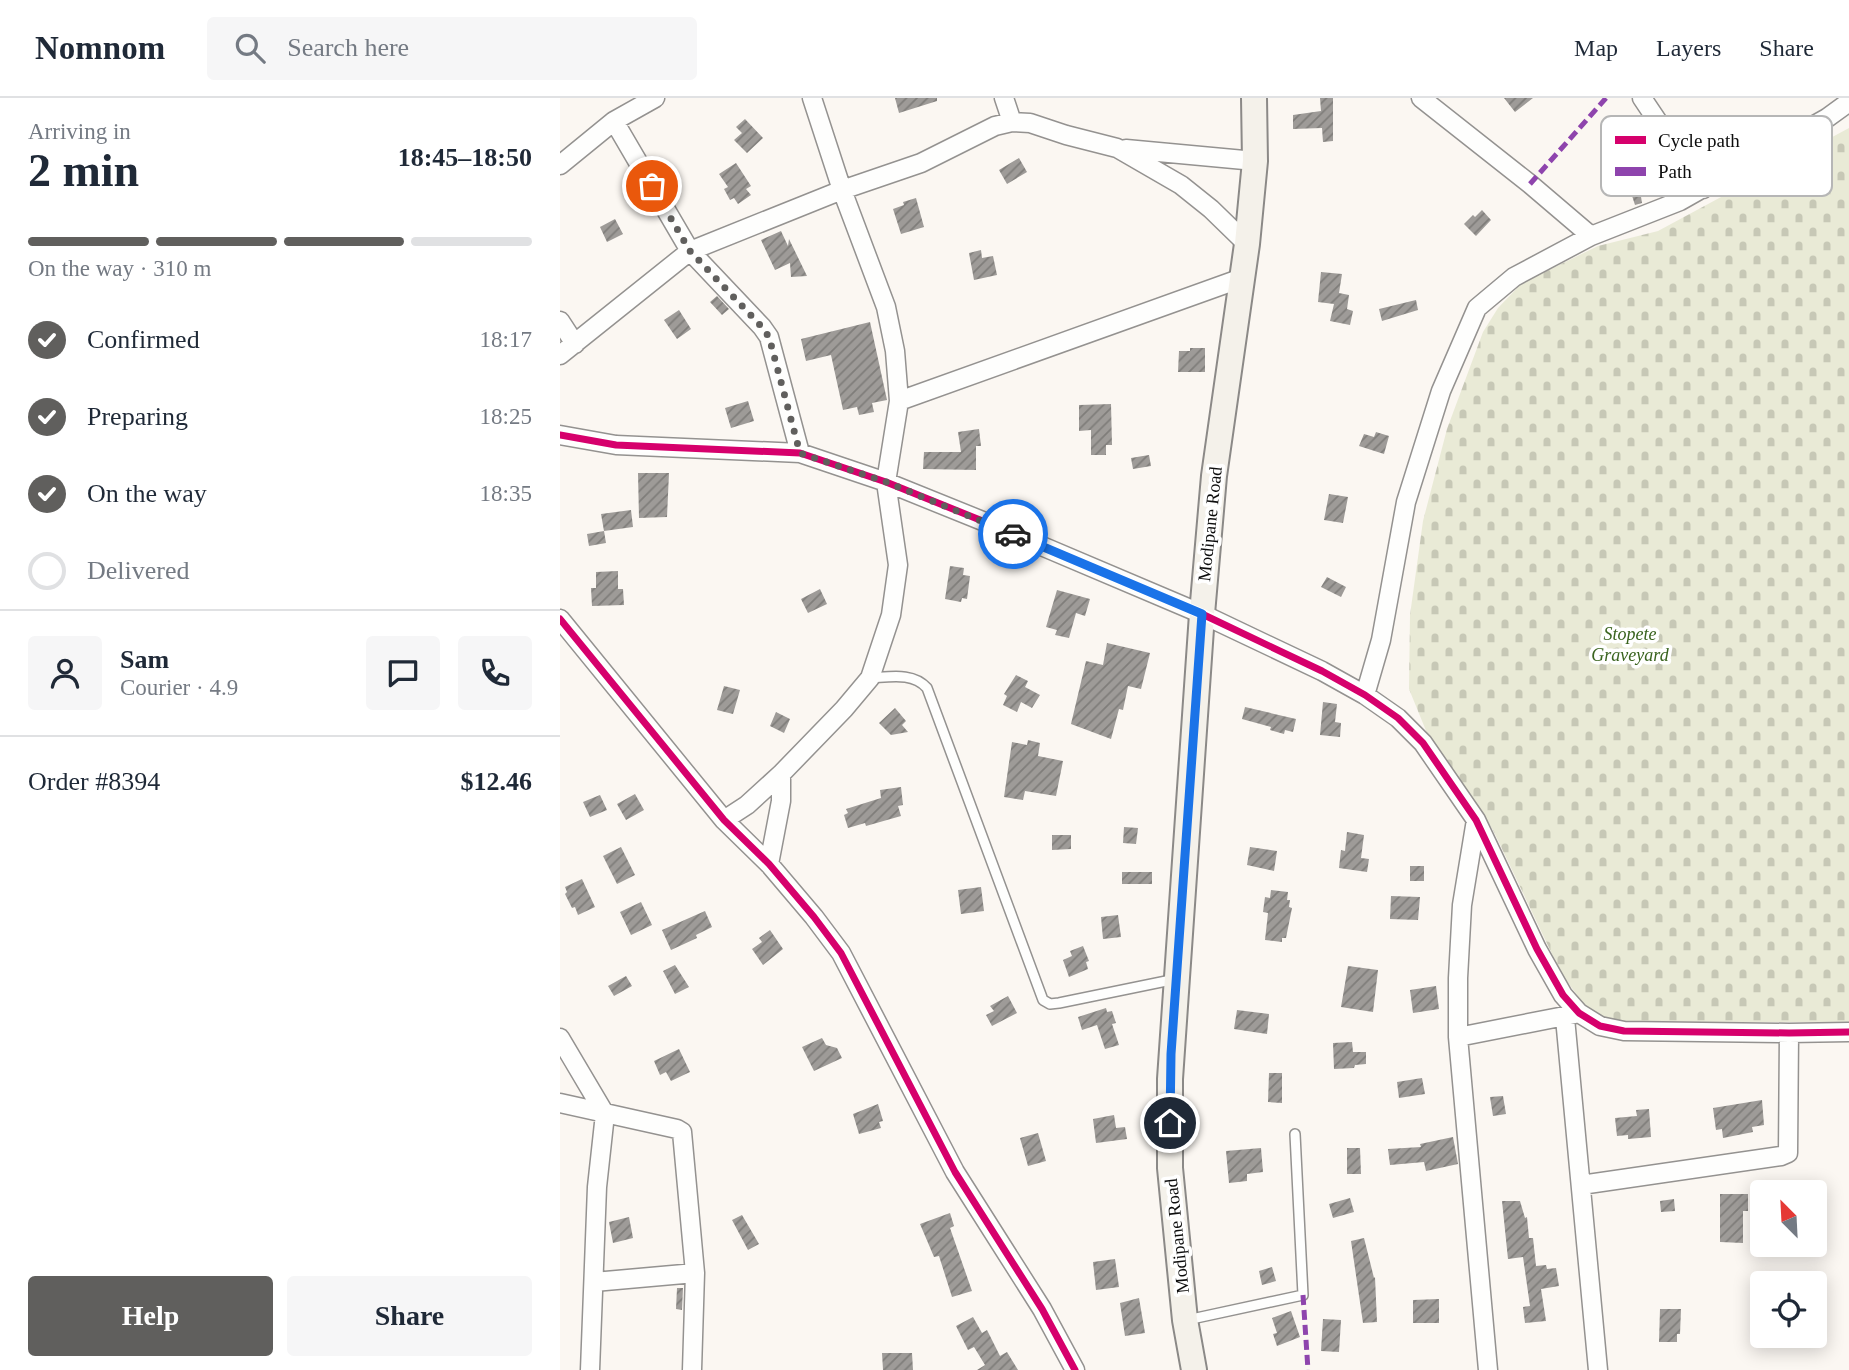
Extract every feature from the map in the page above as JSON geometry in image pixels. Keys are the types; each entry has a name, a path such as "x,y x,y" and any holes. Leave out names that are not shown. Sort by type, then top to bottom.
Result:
{"main road":[{"name":"Modipane Road","path":"1194,1370 1185,1320 1170,1168 1170,1079 1202,614 1214,476 1247,244 1255,161 1254,98"}],"street":[{"path":"560,165 614,121 655,98"},
{"path":"724,820 747,805 781,774 870,678 891,615 898,565 886,482 899,401 895,351 886,307 842,190 812,98"},
{"path":"1004,98 1012,122"},
{"path":"1642,98 1654,116"},
{"path":"1427,99 1591,236"},
{"path":"1830,116 1849,102"},
{"path":"614,121 690,251 769,337 800,453"},
{"path":"560,321 568,350 690,251 842,190 921,163 995,126 1012,122 1030,123 1117,148 1255,161"},
{"path":"1117,148 1181,185 1211,209 1247,244"},
{"path":"1365,695 1381,640 1406,502 1441,391 1477,308 1514,277 1591,236 1690,196"},
{"path":"899,401 1242,278"},
{"path":"560,435 616,445 800,453 886,482 1202,614 1322,671 1365,695 1398,718 1423,743 1476,820 1572,1016 1581,1185 1598,1370"},
{"path":"560,619 724,820 769,864 841,953 955,1172 1042,1309 1075,1370"},
{"path":"769,864 781,802 781,774"},
{"path":"1476,820 1462,905 1458,1037 1488,1370"},
{"path":"1458,1037 1572,1016 1624,1031 1789,1034 1849,1032"},
{"path":"1581,1185 1788,1153 1789,1034"},
{"path":"560,1038 605,1114 597,1187 590,1370"},
{"path":"560,1103 682,1132 695,1273 692,1370"},
{"path":"594,1282 695,1273"}],"lane":[{"path":"870,678 911,677 920,680 927,688 1043,1000 1050,1004 1059,1003 1177,979"},
{"path":"1185,1320 1303,1295 1295,1134"}],"green space":[{"name":"Stopete Graveyard","path":"1849,128 1849,1022 1609,1022 1590,1012 1562,975 1493,830 1429,738 1409,689 1410,615 1423,521 1447,429 1483,332 1498,308 1522,283 1598,246 1658,231 1723,196 1832,196 1832,137"}],"building":[{"path":"895,98 937,98 937,101 899,113"},
{"path":"1320,98 1333,98 1333,141 1323,142 1322,128 1293,129 1293,115 1321,111"},
{"path":"1504,98 1533,98 1515,112"},
{"path":"745,119 763,138 747,153 734,140 742,133 736,127"},
{"path":"1019,158 1027,172 1007,184 999,170"},
{"path":"736,163 751,186 746,189 751,195 738,204 734,198 730,200 724,189 728,187 719,174"},
{"path":"1632,196 1641,196 1642,203 1635,205"},
{"path":"916,198 924,227 901,234 893,209"},
{"path":"1482,210 1491,220 1476,236 1464,224"},
{"path":"615,219 623,234 607,242 600,227"},
{"path":"781,231 788,246 789,239 807,276 791,277 790,263 775,270 761,240"},
{"path":"981,250 982,258 993,256 997,275 974,280 969,253"},
{"path":"1321,272 1342,274 1339,293 1349,295 1347,309 1353,311 1350,325 1330,321 1334,304 1318,302"},
{"path":"717,296 729,309 722,315 710,302"},
{"path":"1416,300 1418,310 1382,321 1379,309"},
{"path":"679,310 691,329 677,339 664,320"},
{"path":"870,322 887,400 872,403 874,412 859,415 857,407 843,410 831,355 806,361 801,339"},
{"path":"1190,348 1205,348 1205,372 1178,372 1179,351 1190,351"},
{"path":"748,401 754,421 731,428 725,408"},
{"path":"1111,404 1112,445 1106,445 1106,455 1091,455 1091,430 1079,431 1079,405"},
{"path":"979,429 981,446 976,446 976,470 923,469 924,452 961,452 958,432"},
{"path":"1376,432 1389,436 1384,454 1359,446 1364,434 1374,437"},
{"path":"1149,455 1151,466 1133,469 1131,458"},
{"path":"638,473 669,473 667,517 639,518"},
{"path":"1329,494 1348,497 1343,523 1324,520"},
{"path":"631,510 633,527 604,531 601,514"},
{"path":"604,531 606,543 589,546 587,534"},
{"path":"950,566 964,568 963,575 970,576 967,599 962,598 961,602 945,599"},
{"path":"618,571 618,589 623,589 624,605 592,606 591,588 596,588 596,572"},
{"path":"1327,577 1346,587 1341,597 1321,587"},
{"path":"820,589 827,604 808,613 801,599"},
{"path":"1057,590 1090,599 1085,616 1076,613 1069,638 1055,635 1057,630 1046,627"},
{"path":"1107,643 1150,653 1141,689 1128,686 1123,710 1119,709 1111,739 1071,724 1086,661 1103,665"},
{"path":"1016,675 1028,681 1025,687 1040,695 1032,708 1021,702 1017,712 1003,705 1007,696 1004,694"},
{"path":"724,686 740,690 733,714 717,710"},
{"path":"1323,702 1337,704 1335,722 1341,723 1340,737 1320,735"},
{"path":"1245,707 1296,719 1293,732 1285,730 1284,734 1270,730 1271,727 1242,719"},
{"path":"895,708 906,721 902,725 908,732 891,735 879,723"},
{"path":"776,712 790,719 784,733 770,726"},
{"path":"1028,740 1040,743 1038,756 1063,761 1056,796 1025,791 1023,800 1004,797 1012,742 1027,745"},
{"path":"901,787 903,805 898,806 901,816 848,828 844,815 848,813 846,809 881,798 880,790"},
{"path":"635,794 644,810 626,820 617,804"},
{"path":"600,795 607,810 590,817 583,802"},
{"path":"1124,827 1138,828 1136,844 1123,843"},
{"path":"1347,832 1364,835 1361,858 1369,859 1367,872 1339,868 1341,850 1345,851"},
{"path":"1052,835 1071,835 1071,849 1052,850"},
{"path":"621,847 635,875 617,884 603,856"},
{"path":"1250,847 1277,851 1274,871 1247,865"},
{"path":"1410,866 1424,866 1424,881 1410,881"},
{"path":"1122,872 1152,872 1152,884 1122,884"},
{"path":"582,879 595,907 578,915 565,894 565,887"},
{"path":"981,887 984,911 961,914 958,890"},
{"path":"1271,890 1288,892 1287,900 1290,900 1289,907 1292,908 1286,938 1282,938 1282,942 1265,940 1268,913 1263,912 1265,897 1270,898"},
{"path":"1391,896 1420,897 1418,920 1390,919"},
{"path":"641,902 652,925 631,935 620,912"},
{"path":"705,911 712,927 696,935 697,938 671,950 662,930"},
{"path":"1118,915 1121,937 1103,939 1101,917"},
{"path":"770,930 783,949 763,965 752,949 762,942 759,938"},
{"path":"1083,946 1089,961 1086,962 1088,969 1069,977 1063,960 1072,956 1070,951"},
{"path":"675,965 689,987 675,994 663,971"},
{"path":"1348,966 1378,970 1373,1012 1341,1007"},
{"path":"626,976 632,986 614,996 608,986"},
{"path":"1436,986 1439,1009 1413,1013 1410,990"},
{"path":"1008,996 1017,1013 992,1026 986,1015 994,1011 990,1006"},
{"path":"1106,1008 1107,1012 1112,1011 1116,1023 1112,1024 1119,1045 1105,1049 1097,1025 1082,1030 1078,1017"},
{"path":"1237,1010 1269,1014 1267,1034 1234,1029"},
{"path":"822,1038 826,1045 837,1048 842,1058 814,1071 802,1047"},
{"path":"1352,1042 1353,1052 1366,1052 1366,1064 1334,1069 1333,1043"},
{"path":"679,1049 690,1072 671,1081 666,1072 660,1075 654,1061"},
{"path":"1269,1073 1282,1073 1282,1103 1268,1102"},
{"path":"1422,1078 1425,1094 1399,1098 1397,1082"},
{"path":"1503,1096 1506,1114 1493,1116 1490,1097"},
{"path":"1762,1100 1764,1125 1752,1127 1753,1132 1723,1138 1722,1129 1716,1130 1713,1108"},
{"path":"878,1104 883,1121 879,1122 881,1128 859,1134 853,1114"},
{"path":"1649,1109 1651,1137 1628,1139 1628,1135 1617,1136 1615,1118 1637,1116 1636,1110"},
{"path":"1114,1115 1116,1128 1125,1127 1127,1139 1096,1143 1093,1119"},
{"path":"1038,1133 1046,1161 1028,1166 1020,1138"},
{"path":"1453,1137 1458,1164 1426,1171 1424,1162 1390,1165 1388,1149 1421,1147 1420,1144"},
{"path":"1261,1148 1263,1172 1247,1174 1247,1181 1229,1183 1226,1151"},
{"path":"1347,1148 1360,1148 1361,1174 1347,1174"},
{"path":"1720,1194 1748,1194 1748,1211 1743,1211 1743,1243 1720,1242"},
{"path":"1350,1198 1354,1212 1333,1218 1329,1204"},
{"path":"1674,1199 1675,1211 1661,1212 1660,1201"},
{"path":"1502,1201 1520,1201 1525,1218 1527,1217 1529,1238 1533,1238 1536,1266 1556,1268 1559,1286 1541,1289 1546,1321 1525,1323 1523,1307 1530,1306 1523,1257 1508,1259"},
{"path":"950,1213 954,1226 950,1228 972,1291 952,1297 939,1256 934,1257 920,1224"},
{"path":"742,1215 759,1244 748,1250 732,1220"},
{"path":"629,1217 633,1238 613,1243 609,1222"},
{"path":"1364,1238 1375,1277 1377,1322 1363,1323 1351,1241"},
{"path":"1115,1259 1119,1287 1096,1290 1093,1262"},
{"path":"1272,1267 1276,1281 1262,1285 1259,1271"},
{"path":"677,1288 683,1288 682,1310 676,1309"},
{"path":"1139,1298 1145,1333 1125,1336 1120,1303"},
{"path":"1439,1299 1439,1323 1413,1323 1413,1300"},
{"path":"1660,1309 1681,1309 1677,1342 1659,1342"},
{"path":"1291,1311 1300,1337 1277,1346 1273,1334 1277,1333 1272,1318"},
{"path":"973,1317 982,1333 987,1330 1000,1356 1007,1352 1018,1370 977,1370 985,1365 974,1347 968,1350 956,1326"},
{"path":"1323,1319 1341,1320 1339,1352 1321,1351"},
{"path":"882,1353 912,1353 913,1370 883,1370"}],"marked path":[{"path":"1530,184 1606,98"},
{"path":"1303,1295 1308,1370"}],"cycle path":[{"path":"560,435 616,445 800,453 886,482 1202,614 1322,671 1365,695 1398,718 1423,743 1476,820 1537,949 1563,995 1579,1013 1600,1026 1624,1031 1849,1032"},
{"path":"560,619 724,820 769,864 841,953 955,1172 1042,1309 1075,1370"}],"way so far":[{"path":"652,186 690,251 769,337 800,453 886,482 1013,534"}],"route":[{"path":"1013,534 1202,614 1171,1054 1170,1123"}]}
